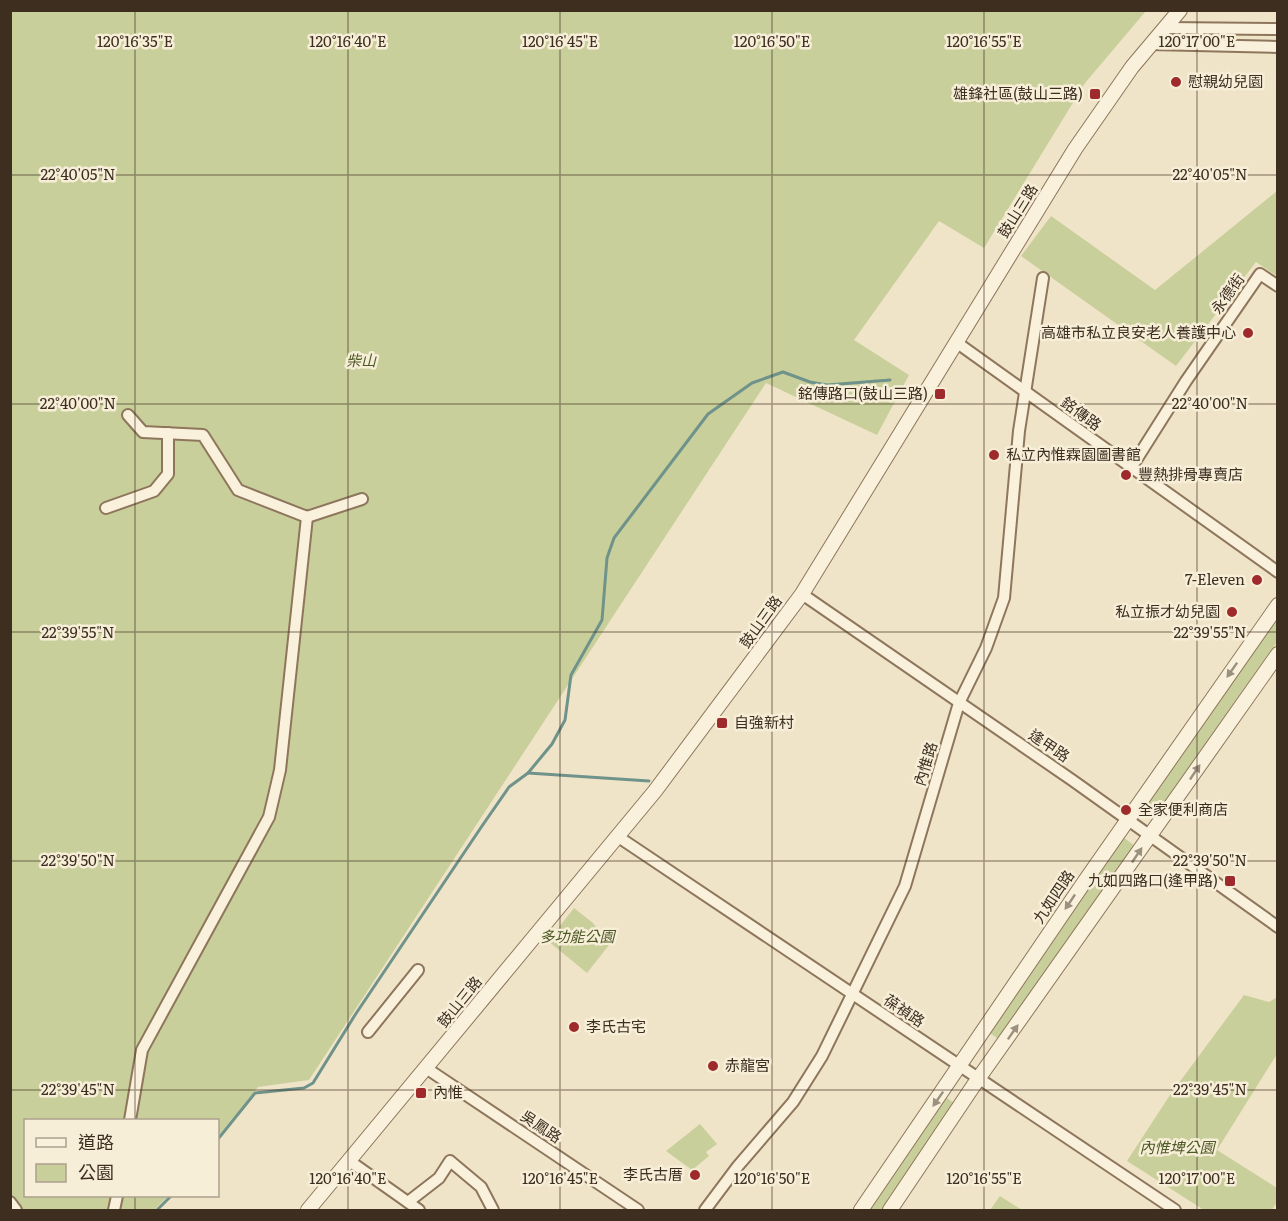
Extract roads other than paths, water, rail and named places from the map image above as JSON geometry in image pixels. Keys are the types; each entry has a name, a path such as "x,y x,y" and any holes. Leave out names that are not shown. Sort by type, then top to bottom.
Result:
{"street":[{"name":"鼓山三路","path":"308,1210 351,1162 616,836 725,699 802,594 1081,140 1110,96 1180,10"},
{"path":"1165,28 1278,29"},
{"path":"1151,44 1278,47"},
{"name":"永德街","path":"1131,468 1186,381 1260,274 1278,286"},
{"name":"內惟路","path":"705,1210 738,1166 793,1102 822,1056 905,886 959,703 986,648 1004,598 1024,391 1043,278"},
{"name":"銘傳路","path":"956,342 1278,572"},
{"path":"128,415 143,432 202,435 238,490 307,517 362,499"},
{"path":"106,508 154,491 168,474 168,433"},
{"path":"130,1119 142,1050 269,817 280,770 307,517"},
{"name":"逢甲路","path":"802,594 1128,819 1150,838 1278,927"},
{"name":"九如四路","path":"861,1210 1128,819 1278,605"},
{"path":"890,1210 978,1079 1278,654"},
{"name":"葆禎路","path":"616,836 1175,1210"},
{"path":"368,1032 418,970"},
{"name":"吳鳳路","path":"426,1068 638,1210"},
{"path":"408,1202 439,1178 450,1161 480,1187 493,1210"},
{"path":"351,1162 419,1210"},
{"path":"10,1202 16,1210"}],"waterway":[{"path":"219,1138 255,1093 304,1088 313,1083 355,1015 509,787 528,773 552,744 565,720 571,675 602,620 607,558 614,538 708,414 752,383 783,372 810,382 827,385 890,380"},
{"path":"528,773 649,781"},
{"path":"157,1210 170,1197"}],"place":[{"name":"慰親幼兒園","path":"1176,82"},
{"name":"雄鋒社區(鼓山三路)","path":"1095,94"},
{"name":"高雄市私立良安老人養護中心","path":"1248,333"},
{"name":"銘傳路口(鼓山三路)","path":"940,394"},
{"name":"私立內惟霖園圖書館","path":"994,455"},
{"name":"豐熱排骨專賣店","path":"1126,475"},
{"name":"7-Eleven","path":"1257,580"},
{"name":"私立振才幼兒園","path":"1232,612"},
{"name":"自強新村","path":"722,723"},
{"name":"全家便利商店","path":"1126,810"},
{"name":"九如四路口(逢甲路)","path":"1230,881"},
{"name":"李氏古宅","path":"574,1027"},
{"name":"赤龍宮","path":"713,1066"},
{"name":"內惟","path":"421,1093"},
{"name":"李氏古厝","path":"695,1175"}],"park label":[{"name":"柴山","path":"361,361"},
{"name":"多功能公園","path":"577,937"},
{"name":"內惟埤公園","path":"1177,1148"}]}
